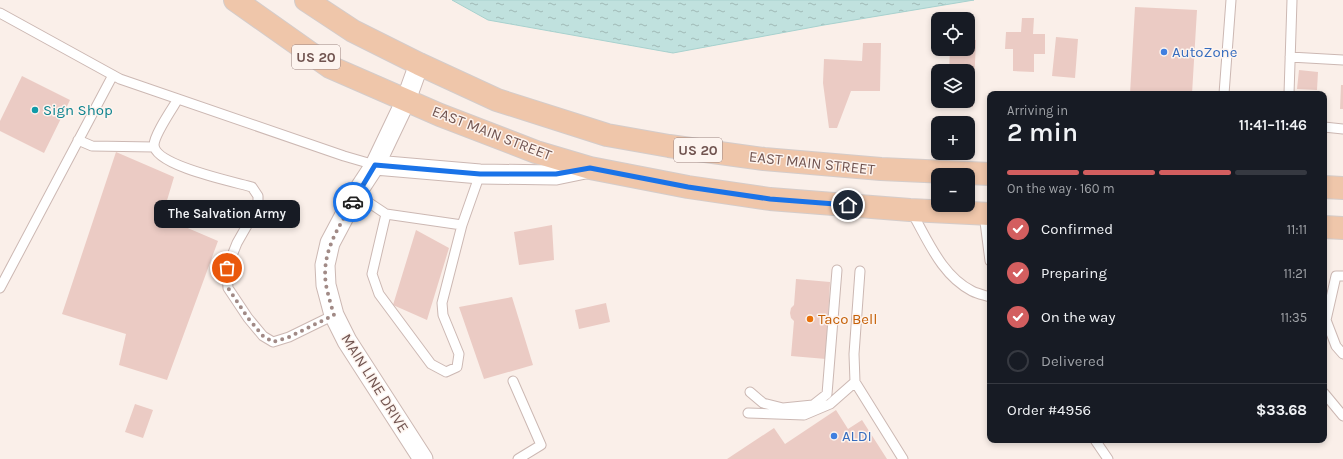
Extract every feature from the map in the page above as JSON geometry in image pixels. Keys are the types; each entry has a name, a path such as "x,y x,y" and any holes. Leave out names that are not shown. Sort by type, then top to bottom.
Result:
{"main road":[{"name":"EAST MAIN STREET","path":"235,0 330,67 440,115 536,152 590,168 688,187 770,199 910,210 987,214"},
{"name":"EAST MAIN STREET","path":"306,0 353,31 419,64 497,100 607,134 669,146 764,159 881,169 987,174"},
{"path":"1327,187 1343,188"},
{"path":"1327,227 1343,228"}],"street":[{"name":"MAIN LINE DRIVE","path":"419,64 406,100 375,165 356,194 330,243 325,265 326,285 334,315 347,341 423,459"},
{"path":"375,165 480,174 556,174 590,168"}],"lane":[{"path":"1224,91 1231,0"},
{"path":"1289,91 1292,0"},
{"path":"0,13 120,79 344,156 375,165"},
{"path":"1290,57 1343,60"},
{"path":"0,288 112,75"},
{"path":"178,99 154,138 154,147 158,153 175,164 200,174 252,187 258,196 258,206 237,243 227,268 228,288 248,318 263,336 273,342 289,337 334,315"},
{"path":"1327,128 1343,129"},
{"path":"78,140 92,146 154,147"},
{"path":"386,214 372,274 379,294 431,364 446,372 457,367 459,354 443,314 442,303 462,225 480,174"},
{"path":"356,194 386,214 462,225"},
{"path":"910,210 923,234 950,276 972,291 987,296"},
{"path":"750,392 763,403 783,408 813,405 827,394 836,270"},
{"path":"860,271 854,354 855,382 903,459"},
{"path":"1327,316 1336,276 1343,276"},
{"path":"1327,323 1336,346 1343,354"},
{"path":"513,381 541,444 518,459"},
{"path":"748,413 804,415 830,404 855,382"},
{"path":"1327,397 1343,416"},
{"path":"1097,443 1108,459"}],"water":[{"path":"452,0 974,0 824,25 673,53 488,20"}],"building":[{"name":"AutoZone","path":"1135,7 1197,10 1192,91 1130,91"},
{"path":"1022,18 1034,18 1033,34 1045,34 1045,54 1034,54 1034,72 1013,71 1013,49 1005,49 1006,32 1021,32"},
{"path":"1056,37 1078,39 1075,78 1052,76"},
{"path":"976,40 975,64 949,64 950,56 975,56"},
{"path":"863,43 881,43 880,91 851,91 837,128 829,128 823,83 824,59 862,61"},
{"path":"1299,70 1318,72 1317,90 1297,89"},
{"name":"Sign Shop","path":"22,76 70,100 44,153 0,131 0,121"},
{"path":"1341,85 1343,85 1343,109 1340,109"},
{"path":"116,152 174,177 162,217 218,241 167,380 119,365 126,334 62,314"},
{"path":"552,225 554,260 519,265 514,232"},
{"path":"416,230 449,248 427,320 393,305"},
{"name":"Taco Bell","path":"796,279 830,282 826,359 791,356 794,321 791,318 790,313 791,308 794,305"},
{"path":"512,297 533,365 484,379 459,307"},
{"path":"606,303 610,322 579,329 575,310"},
{"path":"135,404 153,410 143,438 125,432"},
{"name":"ALDI","path":"836,410 848,429 862,420 887,459 727,459 774,428 785,444"}],"way so far":[{"path":"227,268 228,288 248,318 263,336 273,342 289,337 334,315 326,285 325,265 330,243 353,202"}],"place":[{"name":"AutoZone","path":"1164,52"},
{"name":"Sign Shop","path":"35,110"},
{"name":"The Salvation Army","path":"227,268"},
{"name":"Taco Bell","path":"810,319"},
{"name":"ALDI","path":"834,436"}],"route":[{"path":"353,202 356,194 375,165 480,174 556,174 590,168 688,187 770,199 848,205"}]}
